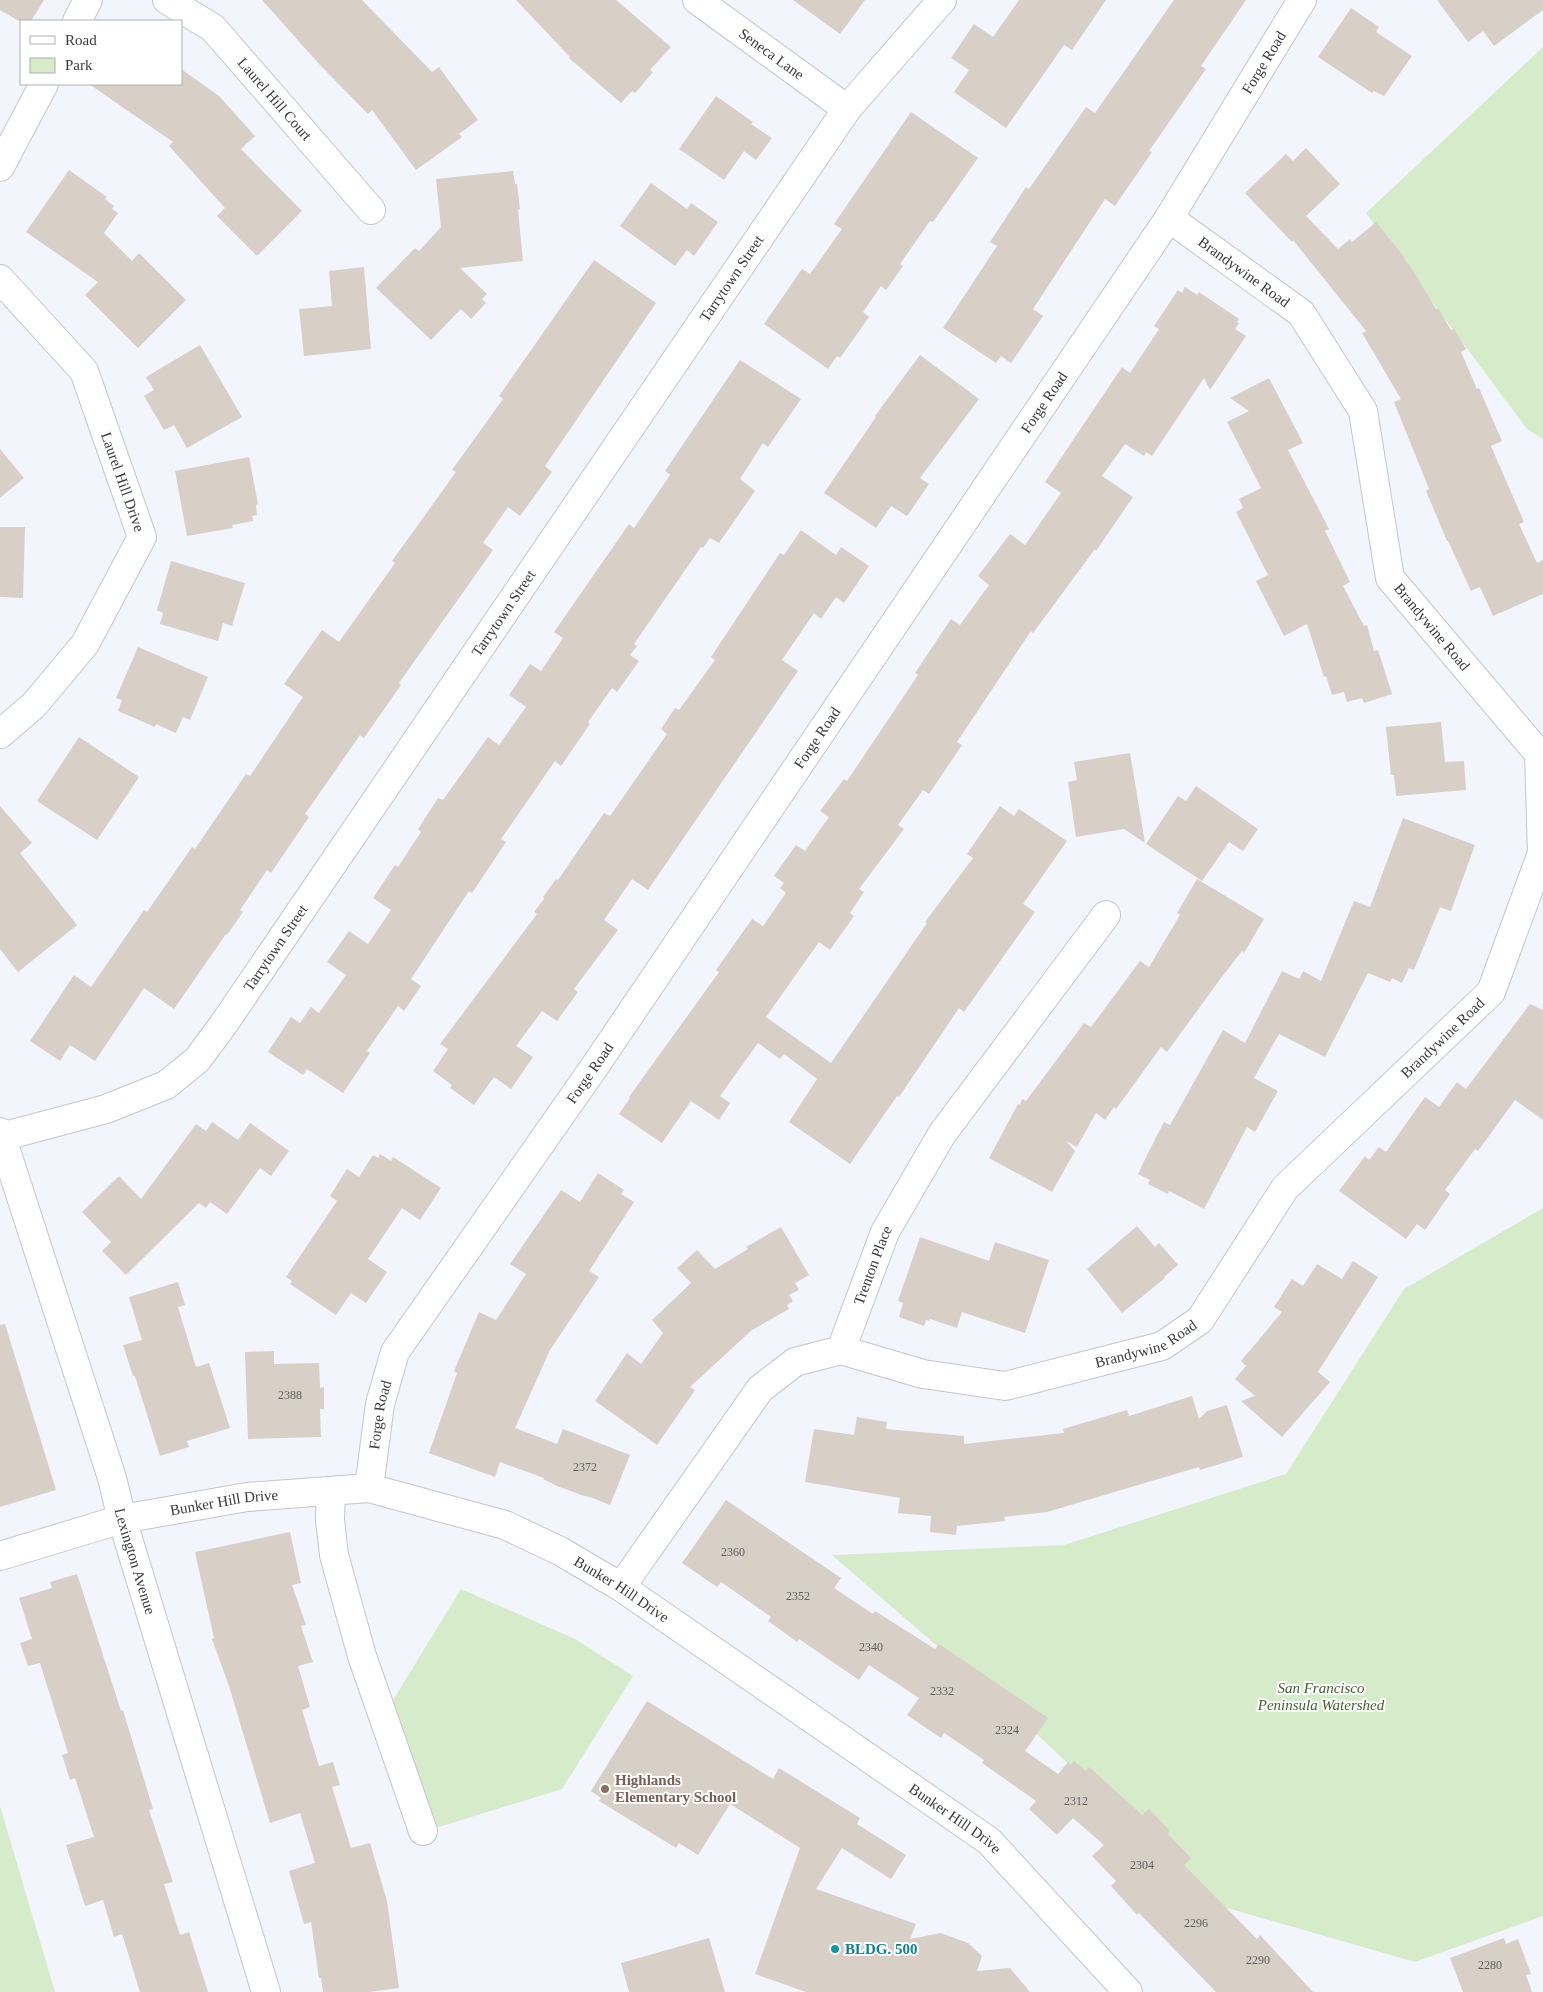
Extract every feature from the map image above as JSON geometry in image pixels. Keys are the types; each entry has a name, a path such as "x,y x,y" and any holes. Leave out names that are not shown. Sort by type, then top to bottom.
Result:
{"street":[{"path":"78,20 88,0"},
{"name":"Laurel Hill Court","path":"167,0 212,28 371,210"},
{"name":"Seneca Lane","path":"697,0 847,109"},
{"name":"Tarrytown Street","path":"1,1135 106,1109 166,1085 197,1060 223,1025 847,109 942,0"},
{"name":"Forge Road","path":"369,1488 380,1404 395,1352 595,1066 1169,218 1302,0"},
{"path":"0,167 43,85"},
{"name":"Brandywine Road","path":"841,1350 923,1374 1004,1386 1162,1346 1200,1320 1285,1188 1492,992 1542,853 1539,754 1390,578 1363,412 1301,313 1169,218"},
{"name":"Laurel Hill Drive","path":"0,280 84,371 142,537 85,644 34,705 0,734"},
{"name":"Trenton Place","path":"841,1350 885,1232 942,1134 1106,915"},
{"name":"Lexington Avenue","path":"1,1135 112,1478 122,1519 266,1992"},
{"path":"621,1587 760,1390 795,1362 841,1350"},
{"name":"Bunker Hill Drive","path":"0,1556 122,1519 247,1497 369,1488 505,1525 560,1551 621,1587 989,1841 1128,1992"},
{"path":"331,1491 330,1520 334,1555 362,1656 423,1831"}],"green space":[{"path":"1543,47 1543,439 1527,429 1366,213"},
{"name":"San Francisco Peninsula Watershed","path":"1543,1208 1543,1916 1415,1962 1220,1906 1012,1711 832,1555 1064,1545 1286,1474 1404,1289"},
{"path":"461,1589 575,1639 633,1676 562,1789 429,1830 390,1705"},
{"path":"0,1806 55,1992 0,1992"}],"building":[{"path":"0,0 44,0 32,20 19,21 0,10"},
{"path":"262,0 362,0 432,72 439,67 478,120 459,134 462,137 416,170 372,110 368,114 320,65"},
{"path":"516,0 616,0 671,47 650,70 653,72 635,93 632,91 621,103 569,58"},
{"path":"793,0 865,0 840,34"},
{"path":"1019,0 1106,0 1072,50 1064,45 1006,128 954,92 969,70 951,58 974,24 993,37"},
{"path":"1174,0 1246,0 1201,66 1206,69 1149,151 1152,152 1115,206 1105,199 1033,309 1043,316 1011,363 1001,356 996,363 943,328 997,246 990,242 1026,187 1029,189 1086,107 1095,113"},
{"path":"1437,0 1543,0 1543,10 1494,46 1483,31 1468,42"},
{"path":"1351,8 1379,27 1376,32 1412,56 1384,96 1374,91 1372,93 1318,57"},
{"path":"182,70 219,96 255,136 241,149 302,211 257,256 217,216 225,208 169,146 173,142 90,85 182,85"},
{"path":"716,96 772,138 756,160 744,151 724,180 679,149"},
{"path":"911,112 978,158 933,222 930,221 900,264 903,266 886,290 881,286 863,312 869,317 840,358 837,356 828,369 764,324 802,269 810,274 842,229 834,224"},
{"path":"1306,148 1340,184 1306,216 1338,249 1350,239 1352,242 1376,222 1405,258 1436,309 1438,308 1451,330 1454,329 1466,349 1461,352 1502,441 1491,446 1524,522 1519,524 1537,563 1543,560 1543,594 1493,616 1480,587 1471,591 1426,491 1429,489 1394,402 1401,399 1362,333 1366,331 1293,240 1292,242 1245,193 1286,154 1293,161"},
{"path":"69,170 107,197 105,199 114,206 112,209 118,213 104,233 132,261 139,253 186,300 138,348 85,295 98,282 26,232"},
{"path":"513,171 515,184 517,184 520,209 518,210 523,261 460,268 487,294 482,299 486,303 471,319 461,309 431,340 376,288 415,248 419,251 441,227 436,179"},
{"path":"651,183 687,209 691,203 718,222 694,256 687,250 675,266 620,226"},
{"path":"594,260 656,303 545,466 552,472 520,516 508,507 483,543 493,550 399,683 401,685 364,738 360,735 305,814 309,817 271,873 267,870 240,910 243,912 174,1009 144,988 95,1061 70,1045 60,1061 30,1041 74,975 91,987 144,910 147,912 192,847 195,849 246,774 250,776 303,697 284,684 322,630 339,642 395,563 392,561 456,472 452,470 503,399 499,396"},
{"path":"364,267 371,349 304,356 299,309 332,306 329,271"},
{"path":"1185,287 1197,295 1199,292 1239,319 1235,329 1246,336 1210,390 1204,378 1152,456 1146,452 1144,456 1125,444 1102,476 1133,497 1096,551 1095,549 1033,633 1031,631 957,742 962,745 929,794 923,790 898,825 904,829 859,889 864,892 850,913 854,916 830,950 819,942 766,1017 831,1063 927,923 925,922 973,858 967,854 1000,806 1014,816 1019,809 1067,841 1023,904 1035,912 964,1012 959,1008 899,1097 897,1096 850,1164 789,1122 817,1079 784,1054 780,1059 758,1043 720,1096 730,1103 719,1120 691,1101 662,1143 619,1114 629,1097 719,972 716,970 752,919 763,926 786,893 780,888 784,883 774,876 796,845 805,851 829,817 820,811 844,779 847,781 918,675 915,673 951,619 960,625 989,585 978,576 1010,534 1025,545 1061,493 1045,482 1122,367 1130,373 1159,329 1154,326 1178,290 1182,293"},
{"path":"200,345 242,417 187,448 174,425 164,430 144,396 154,390 146,377"},
{"path":"920,355 979,399 920,478 929,484 907,516 891,506 876,528 824,493 875,416"},
{"path":"740,360 801,399 768,447 763,443 740,479 755,491 719,543 710,538 703,548 701,547 634,644 637,646 630,655 639,661 617,692 612,688 561,766 555,761 501,839 506,842 472,893 469,891 411,979 421,986 404,1011 398,1006 367,1051 370,1053 343,1093 307,1069 303,1075 268,1052 291,1017 300,1023 311,1007 319,1013 346,975 327,962 349,931 368,944 391,910 373,898 395,865 398,867 421,832 418,829 438,798 443,800 488,737 499,745 526,707 509,695 530,664 541,671 563,638 554,632 629,524 634,528 670,475 665,471"},
{"path":"1269,378 1303,443 1288,450 1329,529 1325,531 1350,582 1343,586 1364,626 1367,625 1374,651 1378,650 1392,694 1364,703 1362,698 1347,702 1344,692 1332,695 1326,676 1324,677 1307,624 1284,636 1256,581 1268,575 1236,512 1243,508 1239,499 1261,488 1227,422 1249,411 1230,398"},
{"path":"0,449 24,478 0,498"},
{"path":"249,457 258,504 256,505 257,515 252,516 253,521 232,525 233,528 187,536 175,471"},
{"path":"0,527 25,527 23,598 0,597"},
{"path":"801,530 836,555 841,547 869,566 844,603 836,597 821,619 814,613 782,660 798,671 648,890 632,879 604,920 618,930 574,989 578,992 557,1021 542,1011 516,1046 533,1057 511,1089 494,1077 474,1105 450,1088 452,1085 433,1071 448,1049 440,1044 537,914 534,912 544,899 543,897 556,879 558,880 604,813 610,816 667,734 661,729 675,708 679,710 715,660 711,657 780,553 784,555"},
{"path":"171,561 245,583 232,626 223,623 218,641 160,624 163,613 157,610"},
{"path":"138,647 208,677 190,720 183,717 176,733 156,724 155,727 118,711 122,700 116,698"},
{"path":"1441,722 1445,762 1464,761 1466,790 1396,796 1394,775 1391,775 1386,727"},
{"path":"79,737 139,777 97,840 37,801"},
{"path":"1130,753 1145,843 1124,829 1076,837 1068,782 1077,780 1074,762"},
{"path":"1196,786 1258,829 1243,851 1229,842 1202,881 1146,844 1178,796 1186,801"},
{"path":"0,806 32,843 20,853 77,925 18,972 0,949"},
{"path":"1403,818 1475,845 1451,911 1440,907 1414,970 1409,968 1402,983 1392,978 1390,982 1368,973 1325,1057 1279,1034 1254,1078 1278,1091 1255,1132 1247,1127 1204,1209 1169,1191 1168,1194 1148,1184 1150,1180 1138,1174 1146,1157 1164,1122 1170,1125 1223,1030 1245,1043 1282,971 1299,979 1303,971 1321,981 1354,901 1370,907"},
{"path":"1197,879 1264,919 1244,953 1242,951 1167,1052 1161,1047 1116,1109 1114,1107 1105,1120 1096,1113 1077,1147 1066,1141 1075,1151 1052,1192 989,1158 1018,1104 1020,1105 1022,1099 1026,1101 1084,1023 1091,1027 1140,961 1149,967 1180,915 1177,913"},
{"path":"1530,1004 1543,1010 1543,1120 1515,1100 1478,1151 1475,1149 1445,1190 1450,1194 1425,1230 1417,1224 1406,1239 1339,1191 1365,1156 1369,1160 1379,1147 1386,1152 1425,1097 1439,1107 1457,1082 1466,1089"},
{"path":"212,1122 238,1140 250,1123 289,1151 271,1176 260,1168 227,1214 210,1202 206,1208 199,1203 126,1275 102,1251 111,1242 82,1212 119,1176 141,1199 196,1124 206,1131"},
{"path":"380,1154 391,1161 393,1157 441,1188 420,1220 402,1208 368,1259 387,1272 366,1303 351,1293 336,1315 290,1284 292,1281 286,1277 337,1201 330,1196 347,1169 359,1177 373,1155 378,1158"},
{"path":"598,1173 624,1190 621,1194 634,1202 589,1271 599,1277 550,1350 515,1428 557,1444 563,1429 630,1455 610,1505 557,1486 544,1478 500,1462 495,1477 429,1453 457,1373 454,1371 479,1312 496,1320 526,1274 510,1264 561,1190 580,1202"},
{"path":"1137,1226 1155,1247 1159,1243 1178,1265 1122,1313 1087,1269"},
{"path":"781,1227 809,1275 795,1283 799,1290 789,1295 793,1301 787,1305 789,1309 752,1330 690,1387 695,1390 657,1445 595,1401 627,1353 641,1364 663,1333 652,1320 691,1283 677,1268 697,1250 715,1269 748,1249 746,1247"},
{"path":"920,1237 989,1261 995,1242 1049,1260 1025,1333 962,1312 957,1328 930,1319 929,1321 926,1320 924,1326 899,1317 903,1303 898,1301"},
{"path":"1353,1261 1378,1277 1318,1372 1330,1382 1282,1437 1241,1401 1255,1396 1235,1379 1246,1366 1241,1361 1282,1312 1274,1307 1292,1279 1303,1286 1317,1264 1342,1279"},
{"path":"178,1282 185,1305 178,1307 196,1367 209,1363 230,1428 187,1441 189,1447 160,1456 135,1376 133,1376 123,1345 142,1340 129,1297"},
{"path":"5,1324 56,1490 0,1507 0,1325"},
{"path":"274,1351 274,1364 319,1363 320,1388 324,1387 324,1409 320,1409 321,1437 248,1439 245,1352"},
{"path":"1192,1396 1199,1419 1207,1411 1227,1405 1243,1457 1200,1470 1199,1467 1047,1512 1004,1517 1005,1521 957,1526 956,1535 930,1532 931,1516 898,1513 900,1498 805,1482 814,1429 854,1435 857,1417 887,1422 886,1429 964,1436 964,1444 1064,1433 1063,1429 1127,1410 1129,1416"},
{"path":"726,1500 841,1578 834,1588 873,1614 875,1611 935,1649 939,1644 1048,1718 1025,1751 1058,1774 1068,1762 1071,1765 1074,1761 1086,1771 1089,1767 1142,1815 1149,1809 1170,1831 1167,1833 1191,1858 1184,1865 1257,1939 1260,1935 1313,1992 1216,1992 1139,1913 1137,1915 1111,1886 1116,1881 1092,1856 1104,1845 1073,1818 1057,1835 1029,1809 1036,1801 982,1763 984,1760 944,1733 941,1738 907,1715 919,1698 869,1665 859,1680 799,1639 797,1642 768,1621 771,1617 721,1582 717,1587 682,1563"},
{"path":"290,1532 301,1583 292,1585 306,1625 301,1626 313,1662 298,1666 310,1707 302,1710 319,1766 333,1762 340,1785 332,1787 351,1848 370,1843 387,1901 399,1988 369,1992 323,1992 321,1978 319,1978 311,1922 304,1924 289,1871 315,1863 300,1813 270,1823 229,1686 212,1639 214,1638 195,1552"},
{"path":"77,1574 121,1711 123,1710 153,1809 149,1810 173,1882 164,1884 180,1935 189,1932 208,1992 140,1992 122,1934 114,1937 103,1900 85,1906 66,1845 94,1837 75,1778 70,1780 62,1755 68,1753 40,1663 28,1666 20,1643 32,1639 19,1598 52,1588 50,1582"},
{"path":"647,1701 773,1779 779,1768 860,1818 857,1824 906,1855 891,1879 842,1848 816,1889 916,1924 910,1939 941,1933 968,1943 982,1956 977,1971 1010,1968 1030,1992 806,1992 755,1974 800,1848 730,1804 698,1855 679,1843 676,1848 599,1801 601,1798 591,1791"},
{"path":"709,1938 725,1992 629,1992 621,1963"},
{"path":"1504,1938 1506,1944 1518,1939 1531,1974 1526,1975 1532,1992 1463,1992 1450,1958"}],"place":[{"name":"Highlands Elementary School","path":"605,1789"},
{"name":"BLDG. 500","path":"835,1949"}]}
